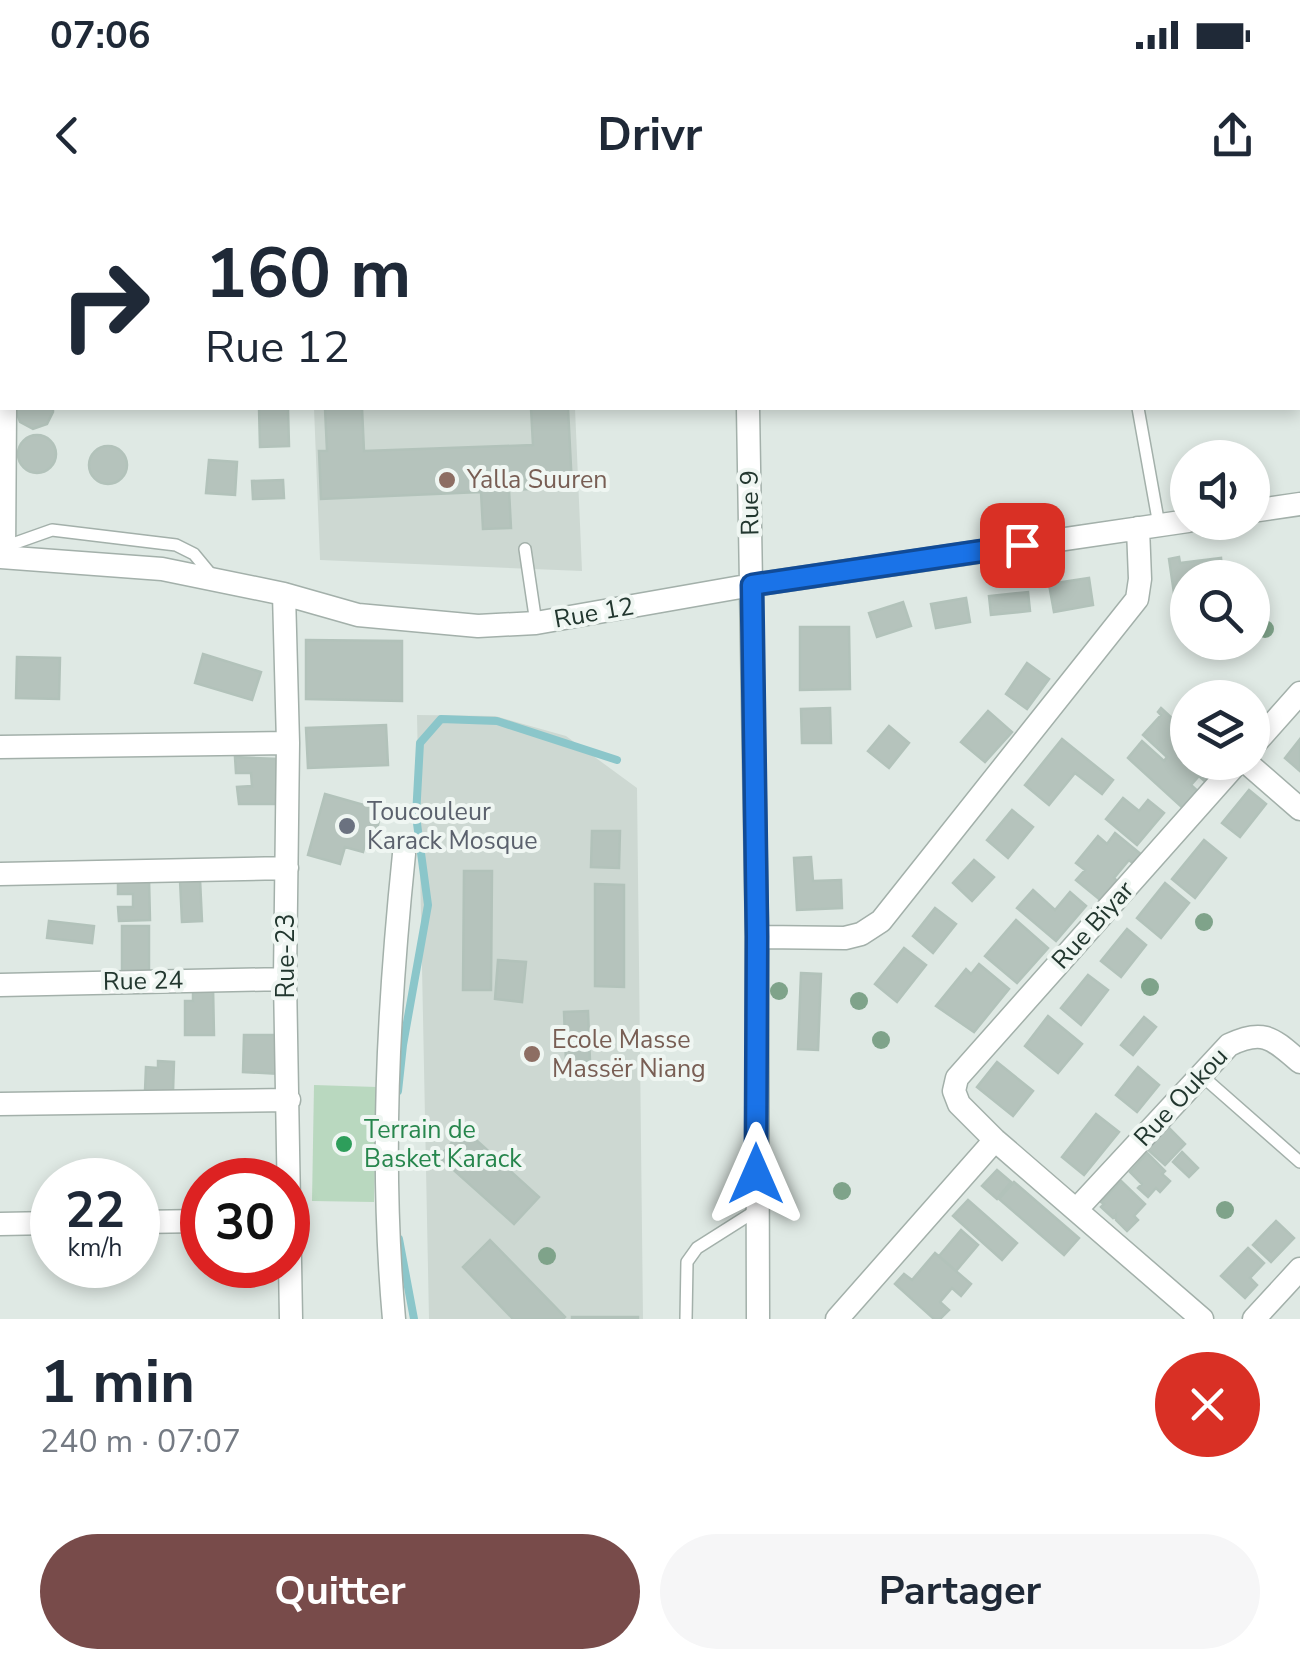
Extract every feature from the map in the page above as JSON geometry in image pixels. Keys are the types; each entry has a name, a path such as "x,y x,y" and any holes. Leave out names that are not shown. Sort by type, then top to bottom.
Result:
{"street":[{"path":"3,554 4,410"},
{"name":"Rue 9","path":"748,410 757,936 758,1319"},
{"path":"1270,508 1300,504"},
{"name":"Rue 12","path":"3,554 162,569 358,614 478,626 536,623 752,585 1170,524"},
{"path":"757,936 844,938 862,934 880,920 1137,599 1149,527"},
{"name":"Rue-23","path":"284,594 289,1158"},
{"path":"1270,726 1300,693"},
{"path":"0,747 288,743"},
{"name":"Rue Biyar","path":"995,1140 958,1104 956,1078 1222,780"},
{"path":"1267,780 1300,809"},
{"path":"394,1319 384,1132 392,976 404,854"},
{"path":"0,874 287,868"},
{"name":"Rue 24","path":"0,985 286,979"},
{"name":"Rue Oukou","path":"1076,1210 1229,1044 1249,1035 1272,1038 1300,1062"},
{"path":"0,1104 289,1100"},
{"path":"837,1319 995,1140 1202,1319"},
{"path":"0,1224 30,1223"},
{"path":"1254,1319 1300,1269"},
{"name":"Rue-23","path":"290,1288 291,1319"}],"lane":[{"path":"1138,410 1149,527"},
{"path":"525,549 536,623"},
{"path":"1201,1074 1300,1162"},
{"path":"686,1319 686,1262 697,1248 757,1210"}],"shaded area":[{"name":"Yalla Suuren","path":"314,410 575,410 582,571 320,560"},
{"name":"Ecole Masse Massër Niang","path":"417,715 495,716 566,736 637,788 643,1319 429,1319"}],"green space":[{"name":"Terrain de Basket Karack","path":"314,1085 377,1087 374,1202 312,1201"}],"building":[{"path":"16,410 53,410 47,424 33,429 20,422"},
{"path":"259,410 288,410 289,446 260,447"},
{"path":"325,410 362,410 364,451 533,445 531,410 568,410 572,487 509,490 511,528 483,529 481,492 321,499 319,451 327,451"},
{"path":"37,435 50,441 56,454 50,467 37,473 24,467 18,454 24,441"},
{"path":"108,446 121,452 127,465 121,478 108,484 95,478 89,465 95,452"},
{"path":"209,460 237,462 235,495 206,493"},
{"path":"283,480 284,498 253,499 252,481"},
{"path":"1089,578 1093,605 1054,612 1049,584"},
{"path":"1028,592 1030,611 991,615 989,596"},
{"path":"966,598 970,622 936,628 931,604"},
{"path":"903,602 911,626 877,637 869,613"},
{"path":"800,627 849,627 850,689 800,690"},
{"path":"306,640 402,641 402,701 306,699"},
{"path":"203,654 261,672 252,700 195,683"},
{"path":"17,657 60,658 59,699 16,698"},
{"path":"1027,663 1049,679 1027,709 1006,694"},
{"path":"830,708 831,743 802,743 801,709"},
{"path":"1161,708 1170,716 1170,780 1195,780 1191,785 1201,794 1191,798 1194,800 1185,810 1128,758 1142,741 1164,761 1167,757 1143,735 1161,715"},
{"path":"988,711 1012,732 985,762 961,742"},
{"path":"386,725 388,765 308,768 306,728"},
{"path":"889,726 909,743 889,768 868,751"},
{"path":"1062,739 1113,780 1102,794 1075,773 1049,805 1025,785"},
{"path":"1300,739 1300,771 1285,758"},
{"path":"235,757 278,759 285,804 239,804 237,787 252,786 251,773 236,773"},
{"path":"1249,790 1266,804 1240,837 1222,823"},
{"name":"Toucouleur Karack Mosque","path":"325,794 382,810 373,843 366,841 363,852 345,847 340,864 308,855"},
{"path":"1123,798 1139,811 1148,800 1164,813 1137,845 1106,819"},
{"path":"1012,810 1033,827 1008,858 987,840"},
{"path":"592,831 620,831 619,868 591,867"},
{"path":"1115,833 1143,856 1135,865 1129,860 1114,878 1120,884 1104,903 1076,880 1085,870 1076,863 1098,836 1107,844"},
{"path":"1204,840 1226,858 1195,898 1172,879"},
{"path":"811,857 813,881 841,880 842,908 797,910 794,858"},
{"path":"974,860 994,877 972,901 953,883"},
{"path":"464,871 492,871 491,990 463,990"},
{"path":"118,879 149,879 150,920 119,921 118,907 133,907 133,894 118,894"},
{"path":"200,879 202,921 182,922 180,880"},
{"path":"1165,883 1189,903 1161,938 1137,918"},
{"path":"595,884 624,885 624,987 595,986"},
{"path":"1033,890 1055,910 1070,892 1086,906 1056,941 1017,908"},
{"path":"935,908 956,924 933,953 913,936"},
{"path":"1016,920 1048,948 1017,983 985,956"},
{"path":"49,921 94,926 92,943 47,938"},
{"path":"122,926 149,926 149,973 122,972"},
{"path":"1127,929 1146,945 1121,977 1101,961"},
{"path":"904,948 926,965 897,1002 875,984"},
{"path":"498,960 526,962 522,1002 495,999"},
{"path":"979,964 1009,989 974,1032 936,1006 966,969 971,974"},
{"path":"801,973 821,974 818,1050 798,1049"},
{"path":"1088,975 1108,990 1081,1025 1061,1008"},
{"path":"193,986 213,986 214,1035 185,1035 185,1001 193,1001"},
{"path":"588,1011 590,1061 566,1062 564,1012"},
{"path":"1048,1016 1082,1044 1058,1073 1025,1046"},
{"path":"1144,1017 1156,1027 1133,1055 1121,1045"},
{"path":"244,1035 281,1035 280,1074 243,1072"},
{"path":"158,1061 174,1062 173,1092 145,1091 146,1067 158,1068"},
{"path":"997,1062 1033,1091 1013,1116 977,1087"},
{"path":"1138,1067 1159,1085 1137,1112 1116,1095"},
{"path":"1096,1114 1119,1132 1084,1175 1062,1157"},
{"path":"1167,1126 1185,1144 1165,1165 1146,1148"},
{"path":"464,1129 539,1197 514,1224 439,1157"},
{"path":"1182,1152 1198,1168 1189,1177 1173,1162"},
{"path":"1147,1153 1170,1181 1160,1192 1156,1188 1148,1197 1130,1172"},
{"path":"997,1170 1011,1182 997,1199 982,1186"},
{"path":"1121,1181 1145,1204 1134,1216 1138,1220 1127,1231 1116,1215 1113,1218 1101,1207 1101,1202"},
{"path":"1014,1182 1079,1238 1064,1255 999,1199"},
{"path":"968,1200 1017,1243 1002,1260 953,1216"},
{"path":"1276,1221 1294,1238 1271,1262 1253,1245"},
{"path":"961,1230 978,1245 956,1271 939,1256"},
{"path":"490,1240 563,1319 513,1319 463,1267"},
{"path":"1248,1248 1264,1263 1250,1278 1257,1285 1245,1298 1221,1276"},
{"path":"935,1253 971,1284 961,1296 952,1288 940,1302 949,1310 940,1319 934,1319 895,1284 904,1274 912,1280"},
{"path":"638,1317 638,1319 572,1319"}],"waterway":[{"path":"398,1091 428,905 416,816 420,743 441,719 497,721 617,760"},
{"path":"399,1239 414,1319"}],"place":[{"name":"Yalla Suuren","path":"447,480"},
{"name":"Toucouleur Karack Mosque","path":"347,826"},
{"name":"Ecole Masse Massër Niang","path":"532,1054"},
{"name":"Terrain de Basket Karack","path":"344,1144"}],"route":[{"path":"756,1174 752,585 1022,545"}]}
